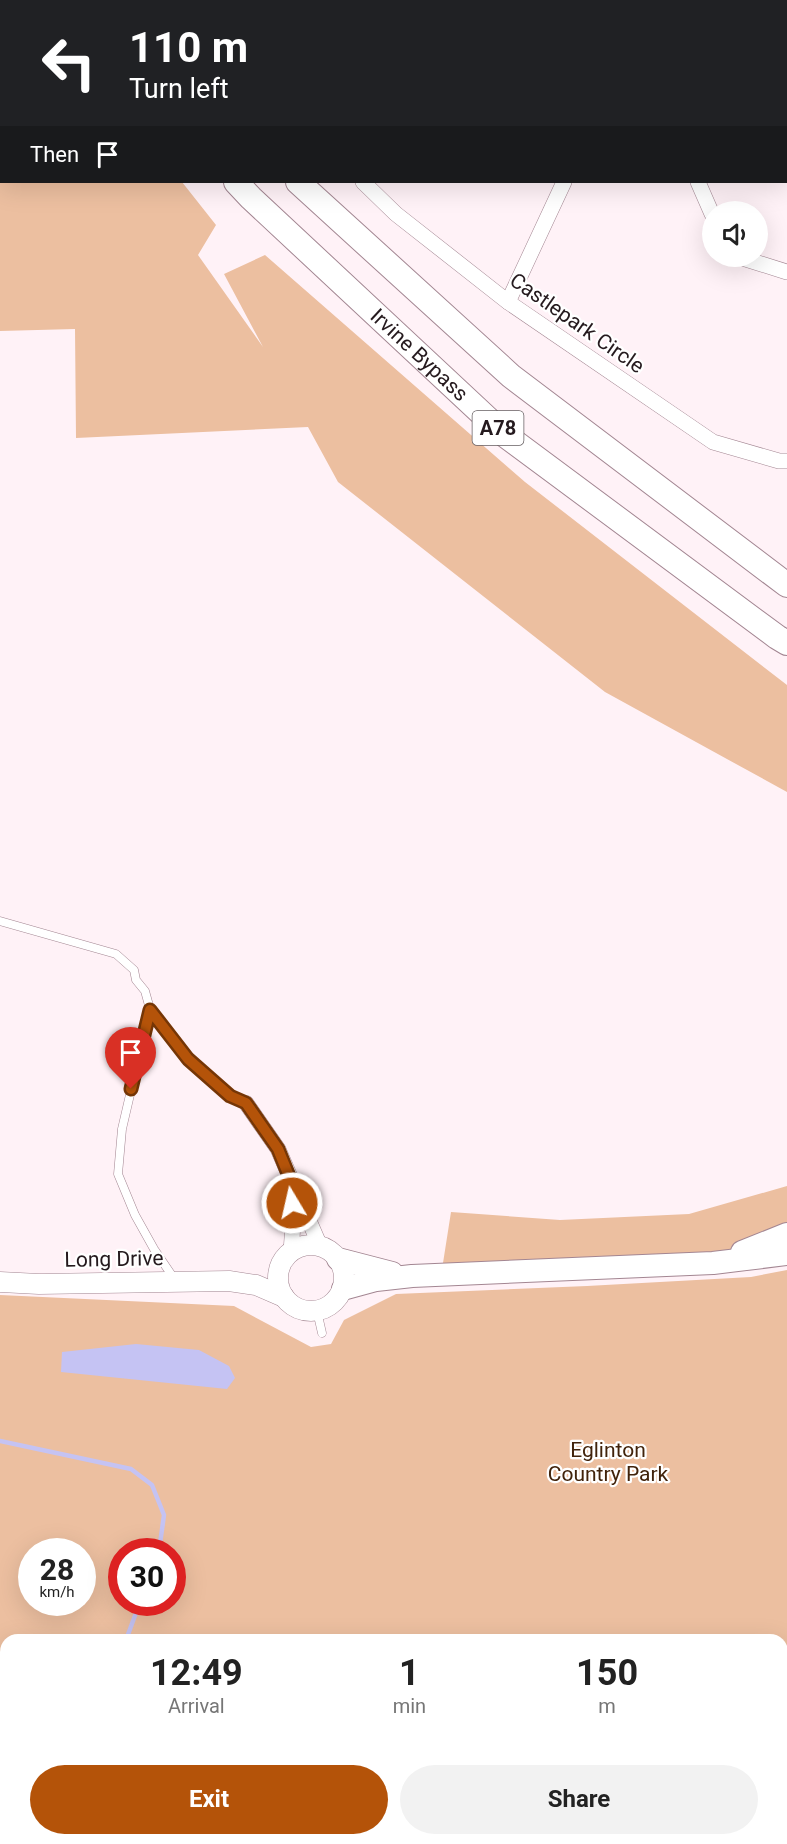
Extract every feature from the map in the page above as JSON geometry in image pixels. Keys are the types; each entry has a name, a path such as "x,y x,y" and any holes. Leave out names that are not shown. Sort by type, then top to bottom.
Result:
{"highway":[{"name":"Irvine Bypass","path":"237,183 506,435 787,643"},
{"name":"A78","path":"299,183 511,376 787,585"}],"main road":[{"path":"713,1263 787,1233"},
{"path":"329,1253 344,1273 343,1288 333,1303 317,1311 299,1309 284,1297 278,1281 286,1258 310,1245 372,1269 411,1276"},
{"path":"343,1288 376,1280 411,1276 713,1263 787,1254"},
{"name":"Long Drive","path":"229,1281 256,1274 286,1258"},
{"name":"Long Drive","path":"0,1282 39,1284 229,1281 256,1285 284,1297"}],"street":[{"name":"Castlepark Circle","path":"364,183 396,214 508,302 713,442 779,461 787,460"},
{"path":"508,302 564,183"},
{"path":"698,183 706,201"},
{"path":"768,266 787,272"},
{"path":"246,1103 278,1149 291,1181 329,1253"},
{"path":"286,1258 294,1224 291,1181"}],"lane":[{"path":"0,921 116,954 134,970 136,980 146,991 150,1010 122,1129 118,1174 140,1224 176,1282"},
{"path":"150,1010 188,1059 230,1096 246,1103"},
{"path":"317,1311 322,1333"}],"green space":[{"path":"0,183 183,183 216,225 198,255 263,347 224,274 265,255 525,482 787,685 787,792 605,692 338,482 308,427 76,438 75,329 0,331"},
{"path":"787,1186 787,1231 759,1245 674,1265 443,1263 451,1212 560,1220 689,1214"},
{"name":"Eglinton Country Park","path":"787,1270 787,1634 0,1634 0,1295 234,1306 311,1347 331,1344 344,1320 396,1294 751,1277"}],"water":[{"path":"136,1344 199,1350 229,1366 235,1378 227,1389 61,1372 62,1352"}],"waterway":[{"path":"0,1441 131,1469 152,1485 164,1515 161,1538"},
{"path":"128,1634 135,1616"}],"route":[{"path":"131,1089 150,1010 188,1059 230,1096 246,1103 278,1149 291,1181 292,1203"}]}
